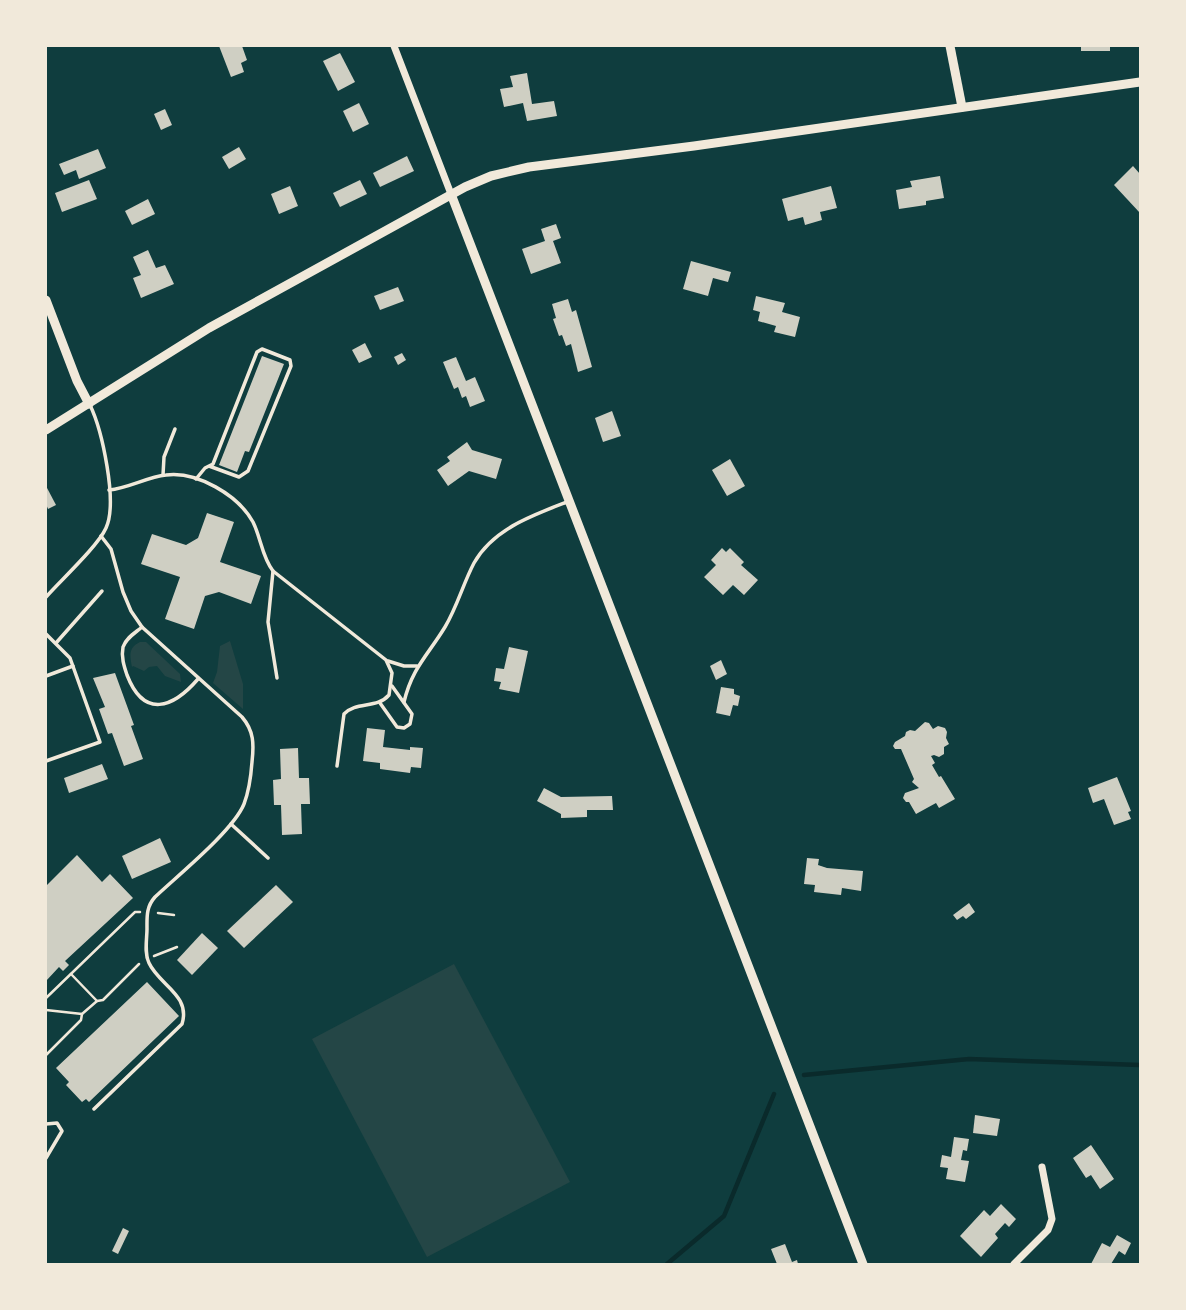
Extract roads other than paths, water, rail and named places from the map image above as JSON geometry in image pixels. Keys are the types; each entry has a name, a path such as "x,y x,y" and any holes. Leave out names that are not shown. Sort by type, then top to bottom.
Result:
{"street":[{"path":"394,46 863,1265"},
{"path":"950,46 962,107"},
{"path":"46,430 215,324 451,194 491,176 529,167 1140,82"},
{"path":"46,299 77,381 89,404"},
{"path":"1014,1265 1051,1225 1052,1213 1042,1167"}],"lane":[{"path":"196,479 209,466 213,464 257,352 262,349 290,360 291,366 248,471 239,477 209,466"},
{"path":"46,597 101,536 109,518 109,490 99,429 89,404"},
{"path":"163,475 164,457 175,429"},
{"path":"109,490 163,475 177,474 196,479 225,493 242,506 253,522 266,560 273,571 386,660 398,665 417,666"},
{"path":"404,702 417,666 450,619 469,574 485,548 496,537 529,517 569,502"},
{"path":"94,1109 182,1024 184,1013 179,998 153,970 147,959 147,912 155,897 231,824 240,812 247,796 253,750 251,730 242,717 142,627 123,592 111,549 101,536"},
{"path":"273,571 268,622 277,678"},
{"path":"56,643 102,590"},
{"path":"142,627 128,639 123,653 128,678 139,696 150,702 169,703 181,697 198,680"},
{"path":"46,634 68,654 100,742 46,761"},
{"path":"337,766 344,714 353,707 380,702 386,698 392,686 391,669 386,660"},
{"path":"46,676 73,666"},
{"path":"380,702 394,725 400,728 411,724 413,717 392,686"},
{"path":"231,824 268,858"},
{"path":"46,1124 57,1124 62,1131 46,1157"}],"waterway":[{"path":"804,1075 969,1059 1140,1065"},
{"path":"667,1264 724,1216 774,1094"}]}
